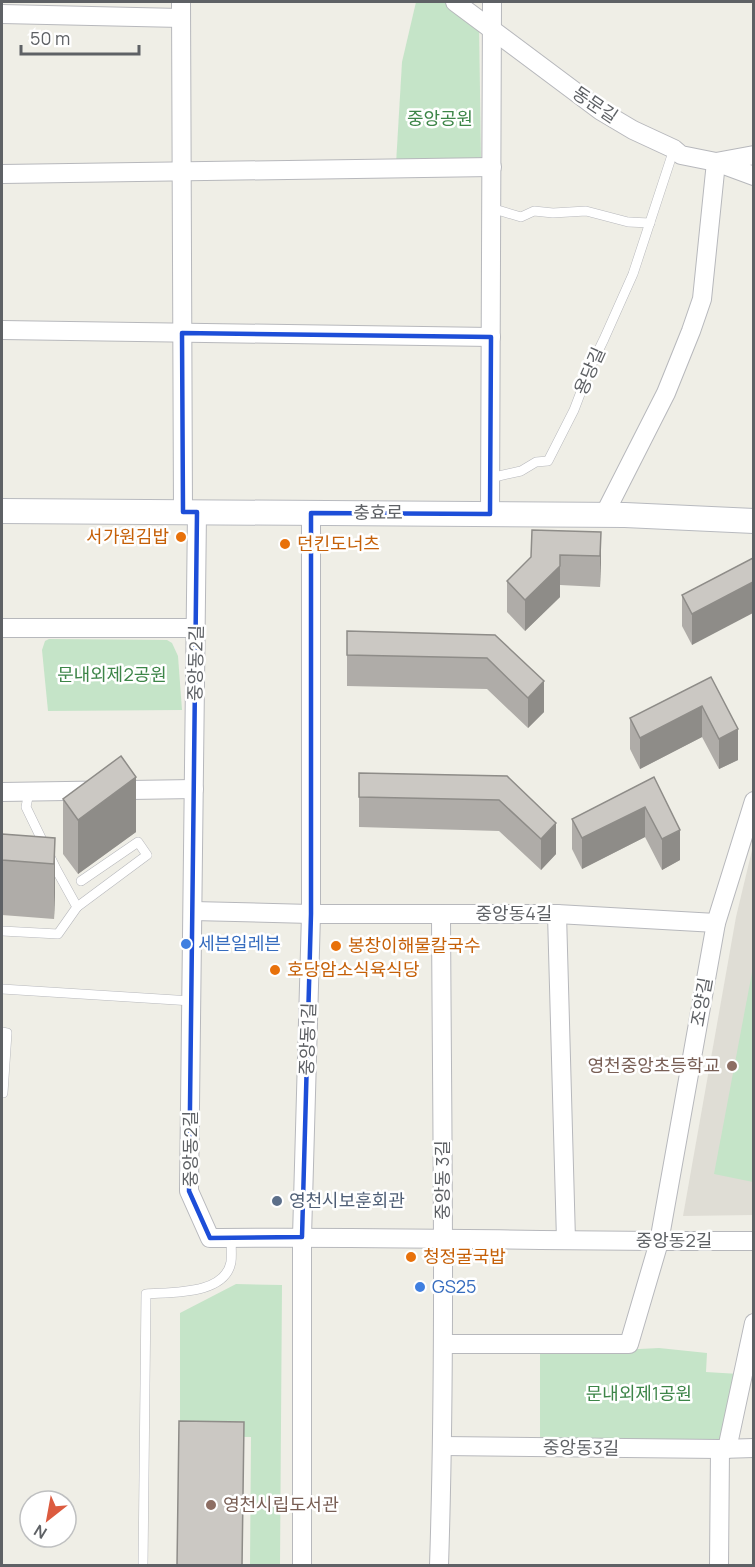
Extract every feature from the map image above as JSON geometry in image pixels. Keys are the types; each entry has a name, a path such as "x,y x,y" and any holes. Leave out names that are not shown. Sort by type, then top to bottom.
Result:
{"street":[{"name":"동문길","path":"455,2 601,111 633,130 681,154 716,162 753,176"},
{"path":"490,514 492,2"},
{"path":"2,14 181,10"},
{"name":"중앙동2길","path":"181,10 183,333 196,628 189,1191 210,1238 753,1242"},
{"path":"604,515 666,393 702,299 716,162 753,155"},
{"path":"2,174 492,166"},
{"path":"2,330 491,337"},
{"name":"충효로","path":"2,511 604,515 753,520"},
{"name":"중앙동1길","path":"302,1566 302,1238 311,914 311,513"},
{"path":"2,628 196,628"},
{"path":"2,792 194,789"},
{"name":"조양길","path":"443,1344 629,1344 659,1242 716,923 753,801"},
{"name":"중앙동4길","path":"193,911 311,914 557,914 716,923"},
{"name":"중앙동 3길","path":"439,1566 443,1446 441,914"},
{"path":"557,914 566,1240"},
{"path":"719,1566 723,1449 753,1323"},
{"name":"중앙동3길","path":"443,1446 753,1448"}],"lane":[{"name":"용당길","path":"490,478 521,471 536,462 548,461 574,410 590,368 633,274 674,149"},
{"path":"492,208 521,217 534,211 553,213 586,211 628,222 650,223"},
{"path":"29,792 26,807 77,907"},
{"path":"2,931 58,934 77,907 147,855 138,842 81,881"},
{"path":"45,867 56,869"},
{"path":"2,989 192,1001"},
{"path":"2,1032 7,1033 2,1093"},
{"path":"143,1566 146,1294 196,1290 216,1283 225,1277 231,1262 231,1238"}],"highlighted area":[{"path":"182,333 491,337 490,514 311,513 311,914 302,1237 210,1238 189,1191 197,512 183,512"}],"shaded area":[{"name":"영천중앙초등학교","path":"753,846 753,1215 683,1216 736,917"}],"green space":[{"name":"중앙공원","path":"416,2 449,2 479,22 481,162 396,164 402,62"},
{"name":"문내외제2공원","path":"49,639 167,640 172,643 178,656 182,710 48,711 42,650 45,641"},
{"path":"753,967 753,1182 714,1174"},
{"path":"236,1284 282,1285 280,1565 250,1565 251,1437 180,1436 180,1313"},
{"name":"문내외제1공원","path":"659,1348 707,1353 706,1372 739,1374 725,1440 540,1438 540,1354"}],"building":[{"path":"532,530 601,532 600,556 560,555 560,566 525,600 507,581 531,557"},
{"path":"753,558 753,582 692,614 682,595"},
{"path":"347,631 495,635 544,681 528,698 487,658 347,655"},
{"path":"711,677 738,729 719,739 702,706 640,738 630,718"},
{"path":"121,756 136,777 78,820 63,799"},
{"path":"359,773 507,776 556,823 541,839 499,800 359,797"},
{"path":"654,777 680,830 662,839 645,807 582,838 572,819"},
{"path":"2,834 55,838 54,864 2,860"},
{"name":"영천시립도서관","path":"179,1421 244,1422 242,1566 177,1566"}],"place":[{"name":"서가원김밥","path":"181,537"},
{"name":"던킨도너츠","path":"285,544"},
{"name":"세븐일레븐","path":"186,944"},
{"name":"봉창이해물칼국수","path":"336,946"},
{"name":"호당암소식육식당","path":"275,970"},
{"name":"영천중앙초등학교","path":"732,1066"},
{"name":"영천시보훈회관","path":"277,1201"},
{"name":"청정굴국밥","path":"411,1257"},
{"name":"GS25","path":"420,1287"},
{"name":"영천시립도서관","path":"211,1505"}]}
